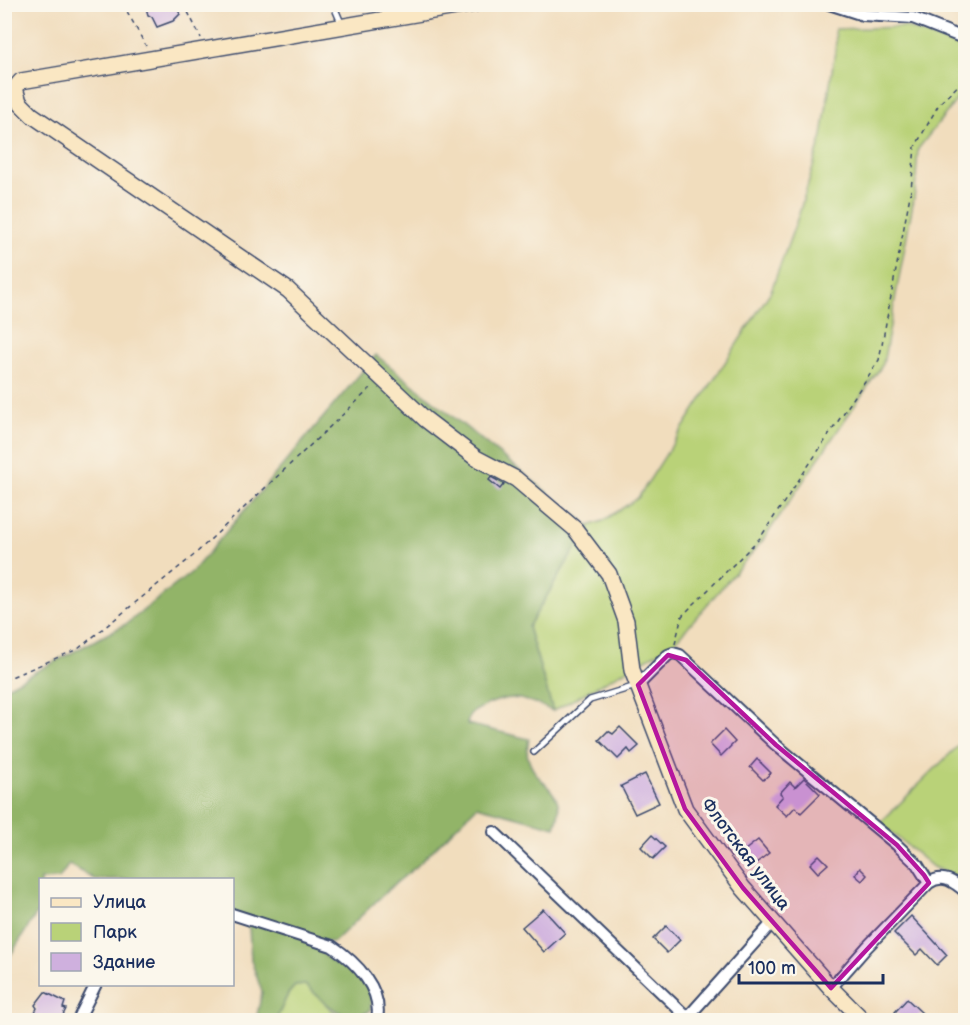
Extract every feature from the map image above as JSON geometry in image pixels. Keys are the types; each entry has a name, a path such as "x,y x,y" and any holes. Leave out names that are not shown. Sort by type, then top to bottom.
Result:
{"street":[{"path":"829,4 863,15 913,18 966,39"},
{"path":"10,88 21,81 465,5"},
{"name":"Флотская улица","path":"10,88 20,102 45,124 288,290 425,419 476,458 516,479 575,529 609,574 626,621 632,670 685,808 743,888 831,988 863,1020"},
{"path":"638,685 668,655 673,653 680,655 776,745 897,845 916,864 928,883"},
{"path":"494,832 689,1019 773,922"},
{"path":"831,988 928,883 946,878 966,892"},
{"path":"234,915 332,946 343,953 363,974 372,989 378,1002 377,1020"},
{"path":"78,1020 95,986"}],"lane":[{"path":"333,4 343,26"},
{"path":"534,752 590,700 638,685"}],"path":[{"path":"123,4 153,58"},
{"path":"184,4 207,49"},
{"path":"668,655 674,646 682,616 760,538 879,360 911,190 915,147 939,104 966,78"},
{"path":"4,680 78,649 87,642 193,556 381,378"}],"highlighted area":[{"path":"668,655 686,660 776,745 897,845 929,883 831,988 743,888 685,809 638,685"}],"green space":[{"path":"963,4 958,16 921,5"},
{"path":"905,27 965,49 965,89 918,149 915,192 883,364 763,540 673,644 553,711 528,627 589,526 603,521 638,498 771,291 799,214 822,136 836,45 835,29"},
{"path":"376,355 589,526 528,627 553,711 520,699 503,699 470,714 467,724 529,739 527,753 532,768 550,789 558,804 555,827 477,806 417,866 391,887 334,942 323,941 321,951 328,959 355,975 368,988 371,998 370,1011 350,1015 334,1010 305,985 295,986 288,994 276,1020 256,1020 262,992 251,960 249,927 234,920 234,878 92,878 69,864 60,878 39,878 39,910 5,964 5,688 126,624 193,571"},
{"path":"965,739 965,881 933,867 880,823"},
{"path":"306,985 330,1009 348,1020 276,1020 288,994 295,986"}],"building":[{"path":"145,4 175,4 180,14 173,21 157,27 152,17 148,15"},
{"path":"491,477 504,484 500,489 489,480"},
{"path":"620,727 639,746 631,753 628,749 618,759 599,740 608,731 613,734"},
{"path":"724,730 735,742 721,756 710,744"},
{"path":"757,759 771,773 763,780 750,767"},
{"path":"645,774 659,803 635,814 621,786"},
{"path":"804,778 820,794 801,813 795,807 787,816 775,805 783,796 780,793 790,782 795,787"},
{"path":"652,835 665,847 653,859 641,847"},
{"path":"758,840 769,853 751,867 740,854"},
{"path":"819,855 828,864 818,873 810,864"},
{"path":"860,868 867,875 862,881 855,875"},
{"path":"543,909 565,933 544,952 522,927"},
{"path":"911,916 947,955 937,965 922,949 916,955 894,933"},
{"path":"666,926 680,940 667,953 653,939"},
{"path":"45,992 65,1002 63,1008 66,1009 63,1015 71,1020 31,1020 37,1008 35,1005"},
{"path":"907,999 922,1013 915,1020 904,1020 895,1012"}]}
